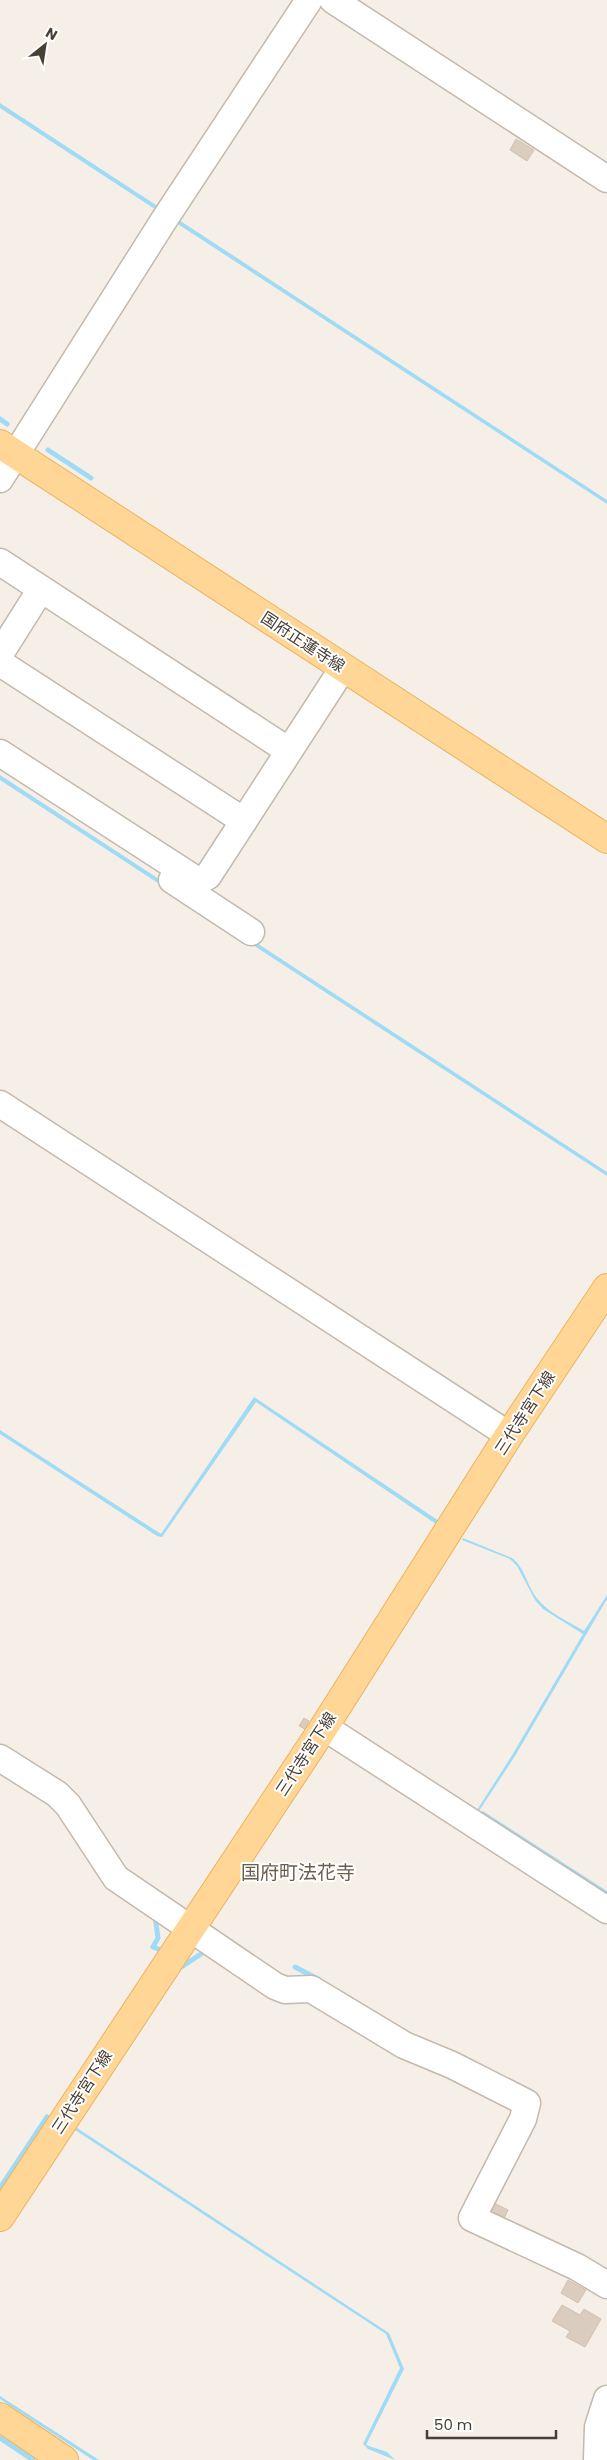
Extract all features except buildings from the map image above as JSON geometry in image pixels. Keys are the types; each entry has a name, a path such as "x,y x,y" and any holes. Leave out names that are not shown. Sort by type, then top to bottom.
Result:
{"main road":[{"name":"国府正蓮寺線","path":"8,449 607,839"},
{"name":"三代寺宮下線","path":"0,2216 324,1727 509,1436 607,1288"},
{"path":"0,2417 64,2460"}],"street":[{"path":"0,479 8,449 164,220 309,0"},
{"path":"333,0 607,179"},
{"path":"0,562 289,751"},
{"path":"0,654 41,588"},
{"path":"0,663 244,821"},
{"path":"0,753 198,881 208,876 343,668"},
{"path":"0,767 251,932"},
{"path":"0,1104 509,1436"},
{"path":"324,1727 607,1910"},
{"path":"0,1758 57,1794 68,1805 116,1878 275,1986 285,1990 311,1989 404,2045 452,2065 527,2104 523,2119 472,2218 577,2268 607,2285"},
{"path":"597,2460 598,2427 607,2399"}],"water":[{"path":"0,103 607,500 607,504 0,108"},
{"path":"0,775 607,1172 607,1176 0,780"},
{"path":"254,1397 439,1521 436,1524 256,1402 162,1537 157,1536 0,1434 0,1430 161,1534"},
{"path":"463,1538 512,1558 520,1567 541,1603 552,1612 584,1631 607,1595 607,1599 515,1756 479,1811 477,1810 511,1757 583,1634 543,1609 535,1600 517,1566 510,1559 462,1540"},
{"path":"74,2126 389,2333 404,2369 366,2445 387,2452 395,2460 368,2449 363,2444 400,2368 386,2334 72,2128"},
{"path":"0,2396 99,2460 93,2460 0,2399"}],"waterway":[{"path":"0,419 7,424"},
{"path":"48,450 91,478"},
{"path":"483,1814 607,1894"},
{"path":"155,1916 158,1938 153,1947 158,1949"},
{"path":"183,1966 204,1952 208,1953"},
{"path":"295,1967 318,1979"},
{"path":"0,2188 47,2117"},
{"path":"0,2438 33,2460"}],"district":[{"name":"国府町法花寺","path":"298,1872"}]}
